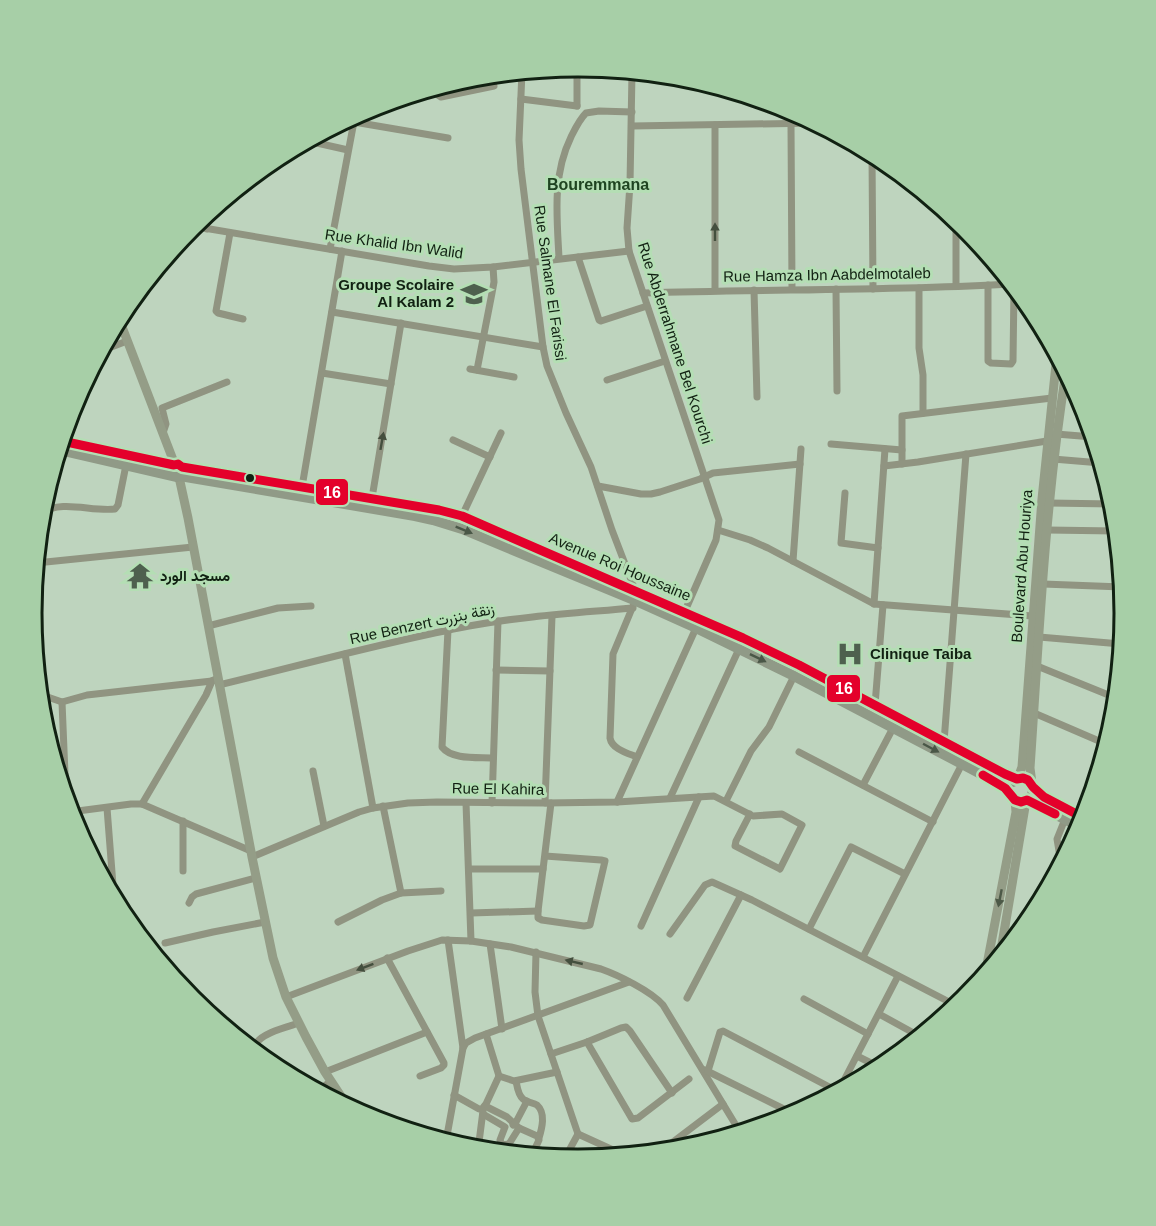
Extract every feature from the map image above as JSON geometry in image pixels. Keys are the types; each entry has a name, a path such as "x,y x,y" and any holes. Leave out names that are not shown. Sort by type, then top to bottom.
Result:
{"main road":[{"path":"123,330 177,471 208,626 216,681 273,958 286,997 306,1038 339,1093"},
{"name":"Boulevard Abu Houriya","path":"1018,779 1022,767 1047,441 1055,369"},
{"name":"Boulevard Abu Houriya","path":"1033,785 1030,768 1049,503 1064,387"},
{"name":"Avenue Roi Houssaine","path":"69,443 177,471 448,524 634,605 696,628 794,676 1000,784 1020,799 1071,822"},
{"name":"Avenue Roi Houssaine","path":"67,452 126,465 302,487 439,510 462,516 685,611 790,660 1018,779"},
{"path":"1002,940 1020,799 1012,783 1026,778 1044,797 1075,813"},
{"path":"1020,799 1033,795 1033,785"},
{"path":"988,957 1020,799"}],"street":[{"path":"577,77 577,106"},
{"name":"Rue Salmane El Farissi","path":"522,80 519,140 521,169 547,366 598,486 634,590"},
{"name":"Rue Abderrahmane Bel Kourchi","path":"632,80 627,228 629,251 719,520 713,549 685,611"},
{"path":"438,95 441,97 494,86"},
{"path":"521,99 577,106 586,113"},
{"path":"559,258 556,197 560,167 564,151 578,123 586,113 632,112"},
{"path":"365,121 448,138"},
{"path":"791,124 792,289"},
{"path":"632,126 796,124"},
{"path":"715,125 716,291"},
{"path":"330,249 352,127"},
{"path":"320,144 348,150"},
{"path":"872,165 873,289"},
{"name":"Rue Khalid Ibn Walid","path":"207,229 443,268 493,267 629,251"},
{"path":"230,233 216,311 243,319"},
{"path":"956,233 956,286"},
{"path":"302,487 342,251"},
{"path":"578,256 599,320 647,306"},
{"path":"493,267 492,293 474,369 514,377"},
{"path":"988,285 988,361 991,363 1013,362 1013,300"},
{"name":"Rue Hamza Ibn Aabdelmotaleb","path":"643,293 1002,286"},
{"path":"919,288 919,348 923,375 923,413"},
{"path":"836,289 837,391"},
{"path":"754,290 757,397"},
{"path":"332,312 543,347"},
{"path":"372,498 401,323"},
{"path":"113,346 127,341"},
{"path":"607,380 665,361"},
{"path":"321,374 391,384"},
{"path":"163,433 166,424 162,408 227,382"},
{"path":"902,464 902,416 1052,398"},
{"path":"462,516 501,433"},
{"path":"1056,434 1084,436"},
{"path":"453,440 490,457"},
{"path":"884,466 1047,441"},
{"path":"831,444 902,450"},
{"path":"793,561 801,448"},
{"path":"874,604 885,449"},
{"path":"944,742 966,454"},
{"path":"1053,459 1092,462"},
{"path":"598,486 651,494 705,477 713,472 800,464"},
{"path":"52,508 114,509 117,505 126,465"},
{"path":"845,493 841,543 878,548"},
{"path":"1049,503 1103,504"},
{"path":"718,530 750,540 874,604 1033,616"},
{"path":"1047,530 1107,531"},
{"path":"45,562 193,547"},
{"path":"1043,584 1113,587"},
{"path":"634,605 613,654 610,738 614,746 637,758"},
{"name":"Rue Benzert زنقة بنزرت","path":"62,702 87,695 216,681 498,621 634,605"},
{"path":"875,705 883,605"},
{"path":"208,626 278,608 311,606"},
{"path":"538,915 548,803 552,616"},
{"path":"492,803 498,621"},
{"path":"617,802 696,628"},
{"path":"448,630 442,747 453,755 493,758"},
{"path":"1039,637 1113,643"},
{"path":"670,798 739,649"},
{"path":"345,654 373,808"},
{"path":"1037,666 1107,694"},
{"path":"496,670 550,671"},
{"path":"726,801 751,751 769,727 794,676"},
{"path":"142,804 216,681"},
{"path":"49,698 62,702 62,759"},
{"path":"1034,713 1099,741"},
{"path":"863,785 893,728"},
{"path":"799,752 933,822"},
{"path":"863,957 962,764"},
{"path":"313,771 324,826"},
{"name":"Rue El Kahira","path":"251,854 373,808 427,802 617,802 714,796 750,814"},
{"path":"641,926 699,797"},
{"path":"466,803 471,941"},
{"path":"80,810 142,804 251,854"},
{"path":"383,806 401,893"},
{"path":"107,808 112,878"},
{"path":"750,814 757,816 782,814 802,825 780,869 735,846 750,814"},
{"path":"1059,850 1057,839 1065,819"},
{"path":"183,821 183,872"},
{"path":"809,929 851,847 905,874"},
{"path":"471,913 538,915 584,926 591,924 605,861 545,856"},
{"path":"469,869 543,869"},
{"path":"189,903 196,894 256,878"},
{"path":"670,934 708,883 712,882 809,929 947,1001"},
{"path":"338,922 401,893 441,891"},
{"path":"687,998 741,895"},
{"path":"165,943 266,922"},
{"path":"286,997 387,958 442,940 471,941 536,952 601,969 654,996 663,1005 736,1125"},
{"path":"448,940 463,1048"},
{"path":"490,944 501,1029"},
{"path":"536,952 535,992 538,1016 578,1134 601,1148"},
{"path":"387,958 443,1060 444,1065 441,1068 420,1076"},
{"path":"845,1077 898,976"},
{"path":"447,1133 460,1057 466,1043 629,982"},
{"path":"804,999 868,1034"},
{"path":"879,1014 912,1032"},
{"path":"256,1041 299,1023"},
{"path":"551,1054 626,1027 672,1093"},
{"path":"708,1071 720,1032 723,1031 829,1086"},
{"path":"325,1072 428,1032"},
{"path":"479,1140 483,1110 499,1076 486,1034"},
{"path":"587,1042 632,1119 638,1118 689,1079"},
{"path":"857,1056 870,1063"},
{"path":"700,1068 782,1108"},
{"path":"499,1076 516,1081 557,1072"},
{"path":"325,1085 331,1081"},
{"path":"516,1081 523,1099 536,1105 542,1114 536,1147"},
{"path":"454,1095 479,1109 507,1117 517,1126 539,1138"},
{"path":"508,1144 527,1101"},
{"path":"676,1140 723,1104"},
{"path":"483,1110 505,1127 517,1126"},
{"path":"501,1143 505,1127"},
{"path":"570,1149 578,1134"}],"transit line":[{"name":"16","path":"70,443 178,464 182,467 439,510 462,516 743,638 799,665 1005,774 1017,779 1028,780 1044,797 1075,813"},
{"name":"16","path":"983,775 1005,788 1015,800 1021,802 1027,800 1055,814"}],"place":[{"name":"Groupe Scolaire Al Kalam 2","path":"474,294"},
{"name":"مسجد الورد","path":"140,576"},
{"name":"Clinique Taiba","path":"850,654"}],"district":[{"name":"Bouremmana","path":"598,184"}]}
